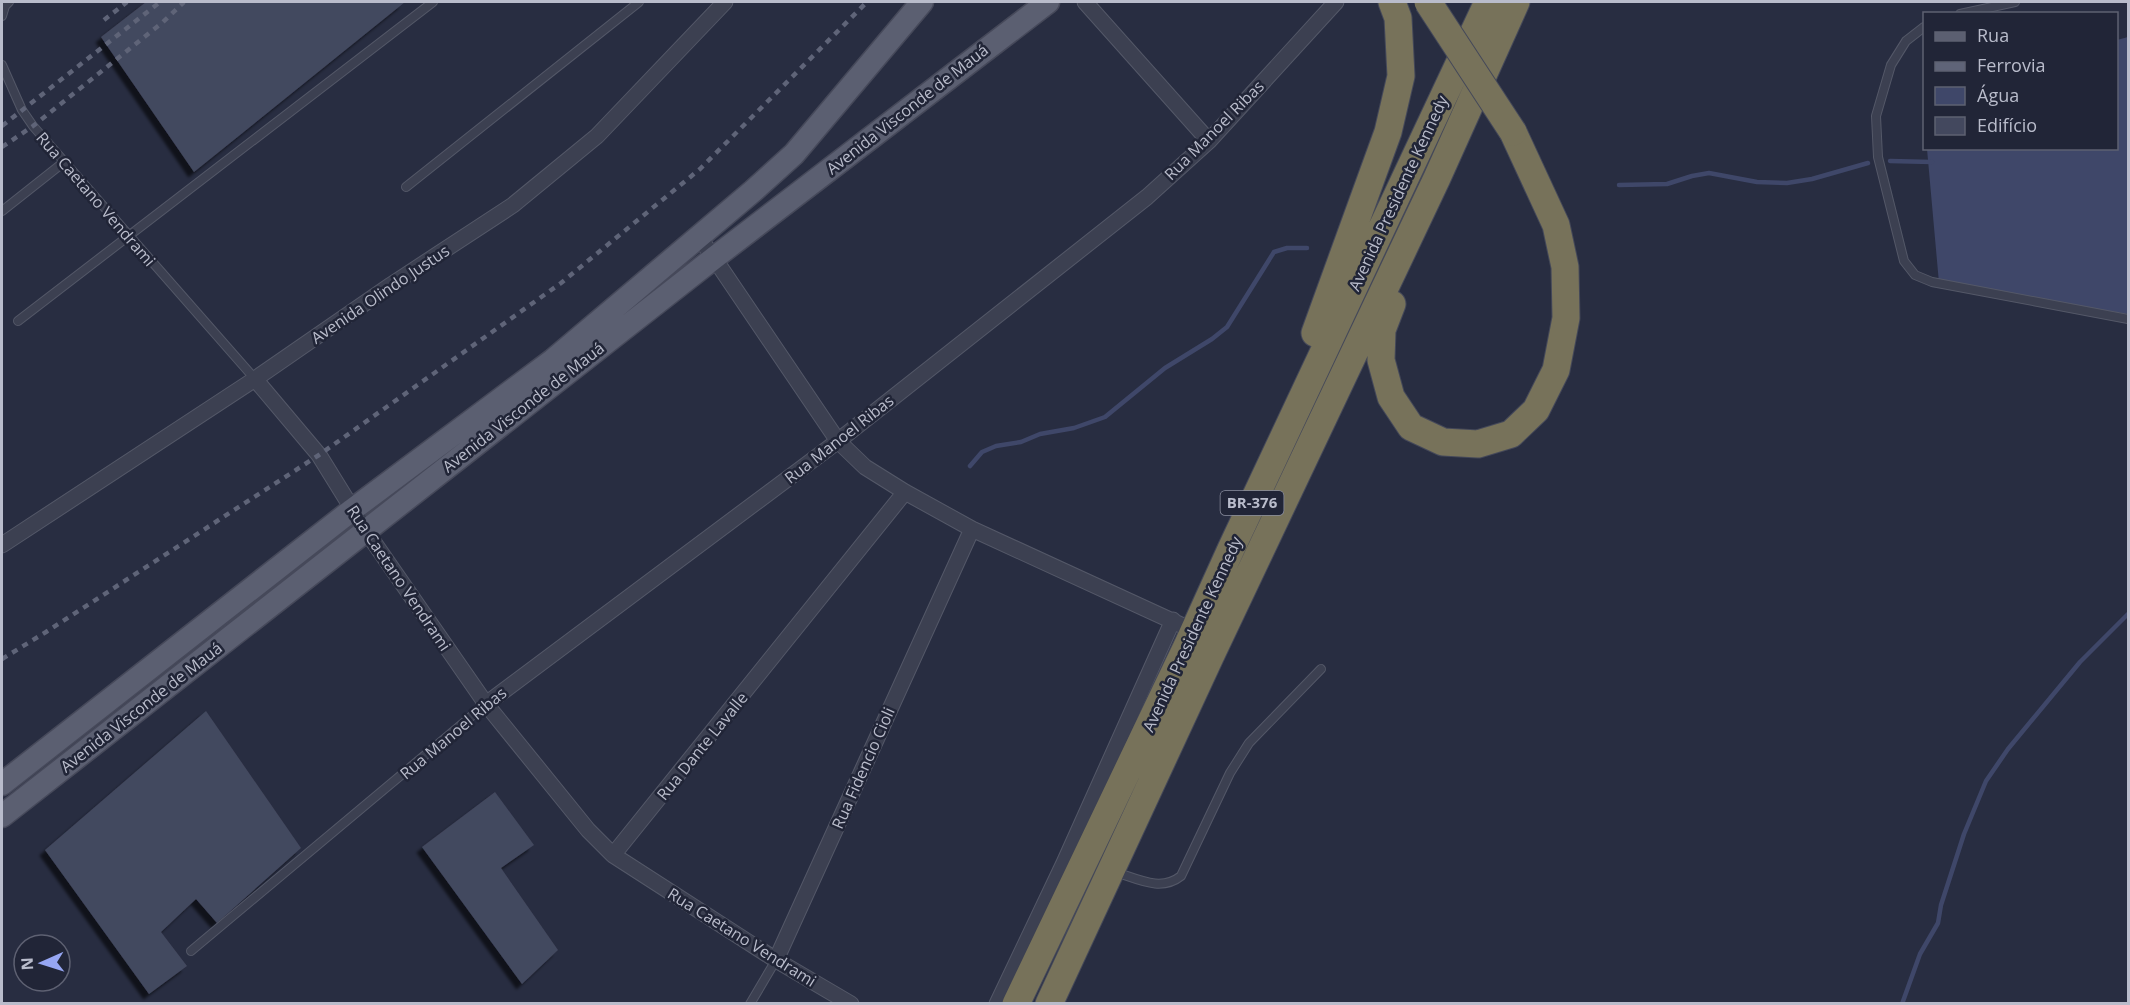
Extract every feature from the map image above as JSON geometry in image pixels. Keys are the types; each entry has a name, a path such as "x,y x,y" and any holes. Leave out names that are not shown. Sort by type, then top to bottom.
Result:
{"highway":[{"path":"1231,549 1285,417 1388,132 1401,76 1398,18 1392,2"},
{"path":"1428,2 1513,132 1556,225 1565,267 1566,318 1556,370 1536,410 1511,434 1478,444 1443,442 1410,427 1391,397 1380,360 1382,330 1437,178"},
{"name":"Avenida Presidente Kennedy","path":"1016,1004 1184,626 1231,549 1488,2"},
{"name":"Avenida Presidente Kennedy","path":"1049,1004 1210,657 1437,178 1516,2"}],"main road":[{"name":"Avenida Visconde de Mauá","path":"2,784 352,510 553,360 699,237 794,154 922,2"},
{"name":"Avenida Visconde de Mauá","path":"2,816 714,258 1048,2"}],"street":[{"name":"Avenida Olindo Justus","path":"2,545 255,379 391,285 513,205 597,136 724,2"},
{"path":"1085,2 1209,141"},
{"name":"Rua Manoel Ribas","path":"486,704 838,441 1147,197 1209,141 1336,2"},
{"path":"699,237 838,441 865,466 904,492 972,529 1184,626 1064,863 997,1004"},
{"name":"Rua Caetano Vendrami","path":"255,379 319,455 366,531 486,704 588,830 613,855 776,960 851,1004"},
{"name":"Rua Dante Lavalle","path":"613,855 904,492"},
{"name":"Rua Fidencio Cioli","path":"776,960 972,529"}],"lane":[{"path":"2,16 9,2"},
{"path":"18,321 433,2"},
{"path":"406,187 639,2"},
{"path":"1969,12 2015,2"},
{"path":"1923,28 1906,41 1892,65 1876,116 1878,157 1904,261 1916,275 1932,282 2128,319"},
{"name":"Rua Caetano Vendrami","path":"2,65 22,110 33,126 255,379"},
{"path":"2,211 64,162"},
{"path":"1111,871 1159,885 1171,884 1181,876 1230,773 1249,743 1321,669"},
{"name":"Rua Manoel Ribas","path":"191,951 486,704"},
{"name":"Rua Fidencio Cioli","path":"750,1004 776,960"}],"water":[{"path":"2128,37 2128,314 1939,283 1927,150 2118,150 2118,40"}],"building":[{"path":"146,2 405,2 194,172 101,37"},
{"path":"206,711 301,848 217,923 196,899 161,932 187,966 149,994 45,850"},
{"path":"495,792 534,845 501,868 558,950 522,984 422,847"}],"waterway":[{"path":"1890,161 1932,162"},
{"path":"1619,185 1667,184 1709,173 1757,182 1787,183 1812,179 1868,163"},
{"path":"970,466 982,452 996,446 1074,428 1105,417 1165,368 1227,327 1274,252 1287,248 1307,248"},
{"path":"1902,1004 1920,954 1938,923 1941,905 1964,834 1986,781 2008,749 2080,662 2128,614"}],"railway":[{"path":"104,20 127,2"},
{"path":"2,126 160,2"},
{"path":"2,147 33,126 163,22 184,2"},
{"path":"2,659 319,455 561,283 700,169 867,2"}]}
